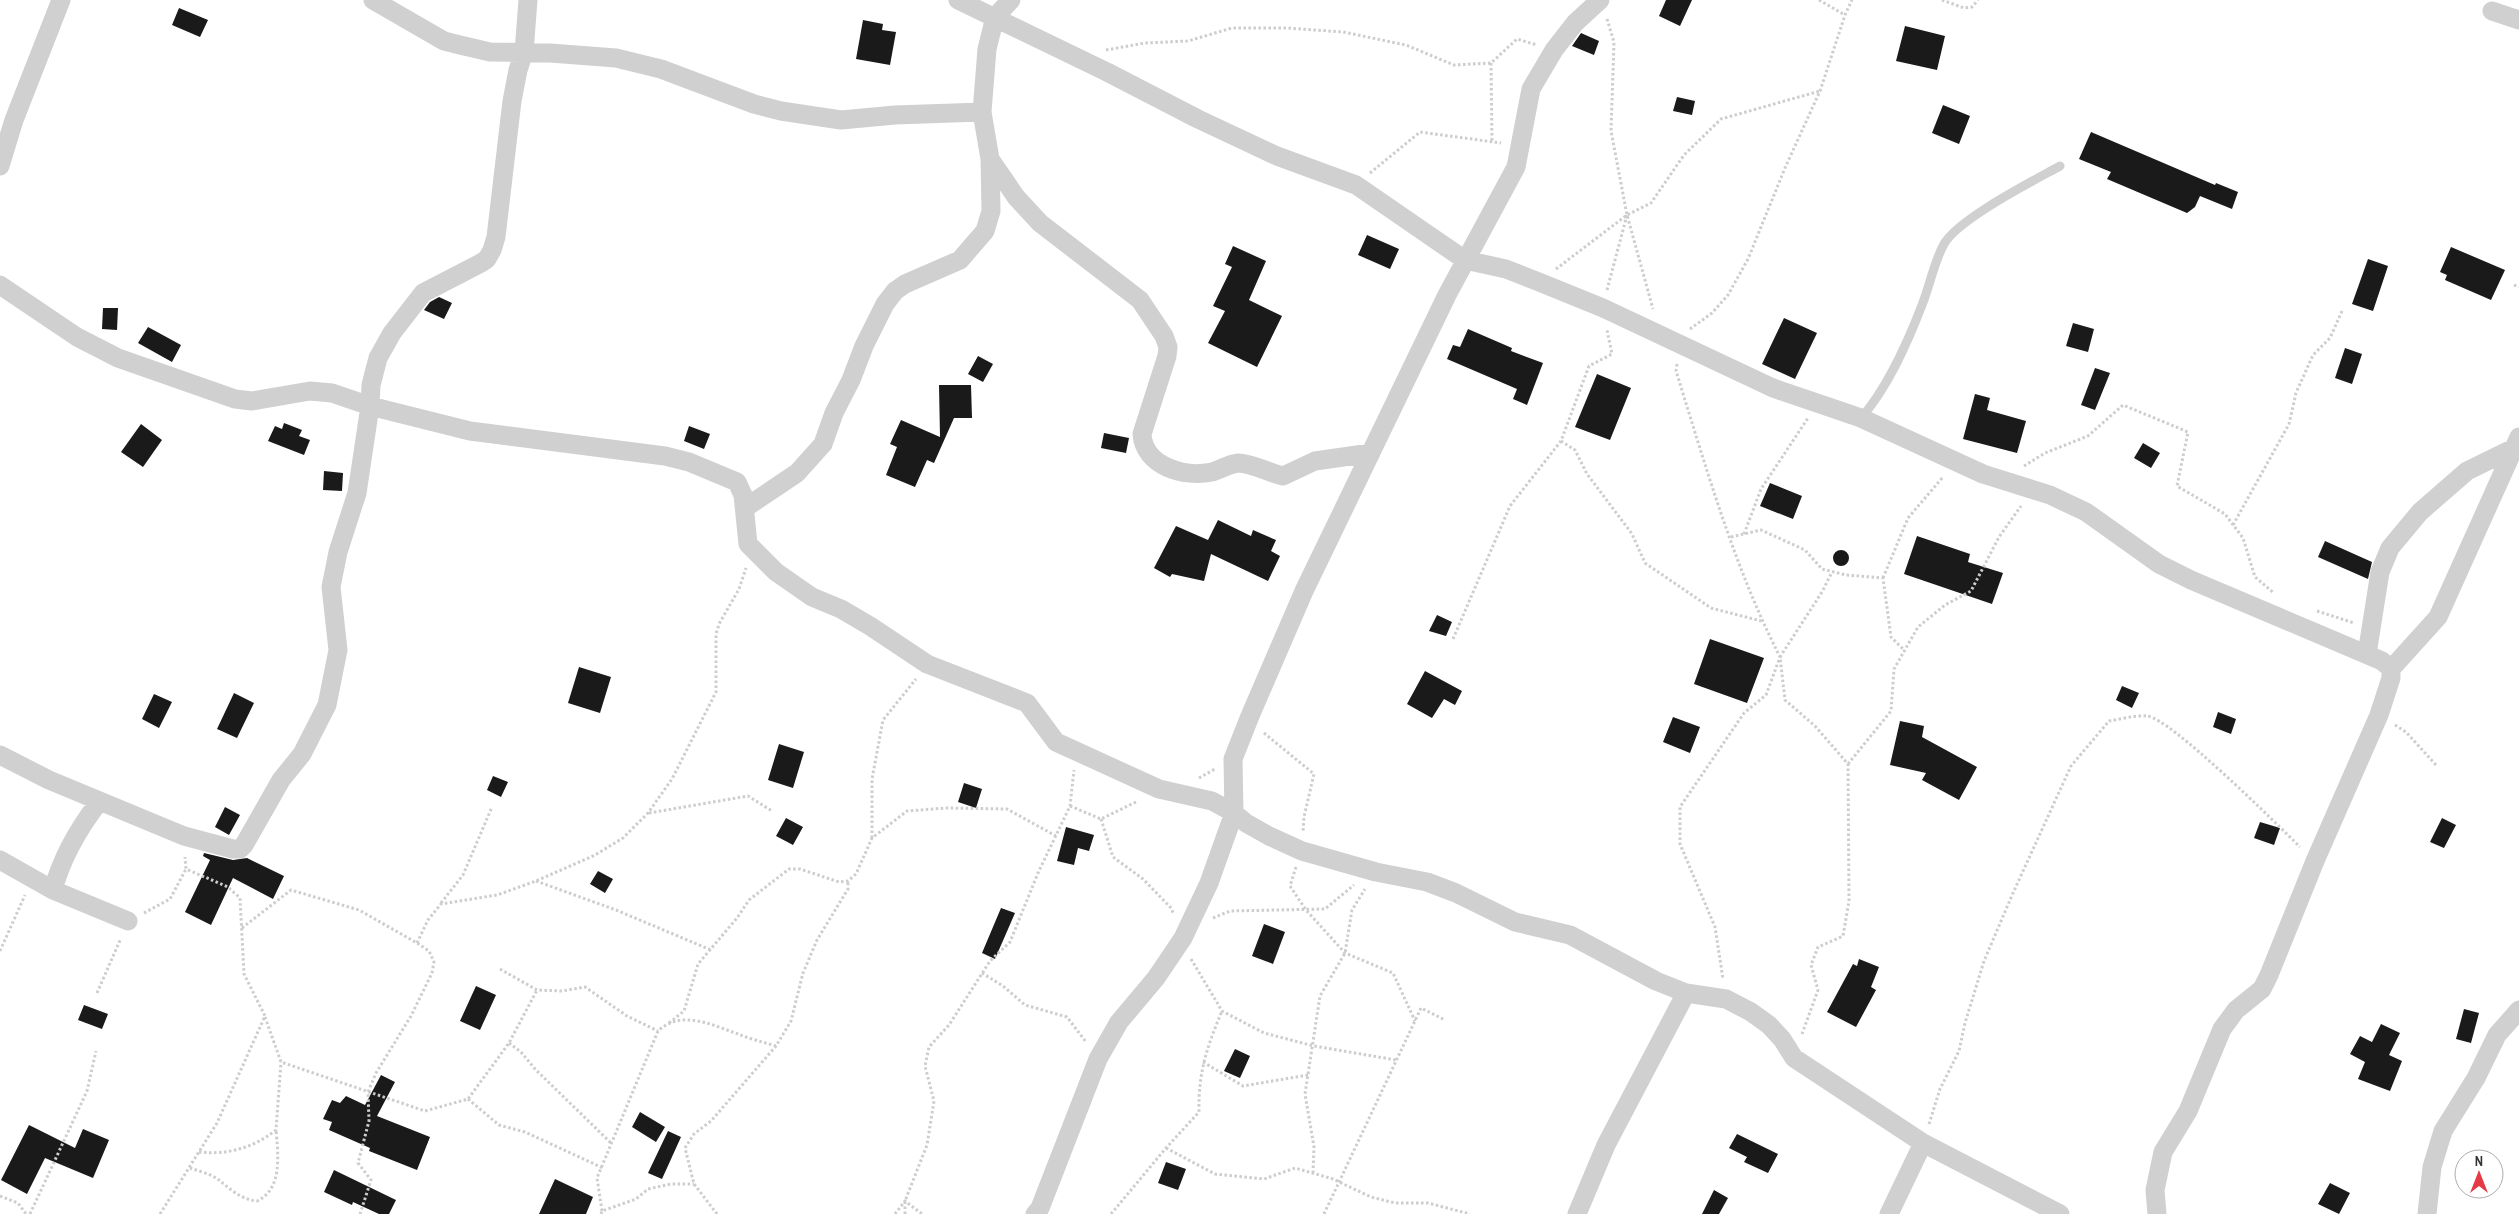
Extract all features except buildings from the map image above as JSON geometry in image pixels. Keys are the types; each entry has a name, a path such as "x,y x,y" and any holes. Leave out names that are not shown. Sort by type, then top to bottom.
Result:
{"street":[{"path":"0,166 14,120 61,0"},
{"path":"373,0 444,41 490,52 524,52 616,58 661,69 754,104 781,111 841,120 895,115 982,112"},
{"path":"0,755 99,802 184,836 233,849 240,849 244,845 281,780 302,754 327,705 338,650 331,587 338,552 357,493 370,406 371,385 378,358 392,332 423,293 481,263 492,250 501,207 512,101 518,70 524,52 528,0"},
{"path":"958,0 1259,148 1356,185 1465,260 1506,269 1539,282 1660,334 1774,388 1861,418 2003,481 2034,489 2086,512 2159,564 2191,580 2367,654 2382,661 2391,669"},
{"path":"745,508 797,473 823,444 834,413 851,380 864,346 895,291 905,284 960,260 985,231 991,211 990,159 982,112 987,49 995,17 1011,0"},
{"path":"1035,1214 1040,1208 1098,1059 1119,1022 1156,978 1183,936 1209,883 1234,812 1233,760 1304,591 1465,260 1516,167 1531,89 1554,50 1576,23 1603,8"},
{"path":"2492,11 2519,20"},
{"path":"990,159 1016,197 1040,223 1104,274 1132,293 1164,336 1168,347 1167,356 1142,434 1148,454 1157,461 1191,474 1211,472 1239,463 1283,476 1322,459 1371,453"},
{"path":"0,285 77,337 118,358 163,372 213,393 235,399 252,401 310,391 332,393 370,406 470,431 665,456 689,462 737,482 741,488 745,508 748,544 776,572 812,597 841,609 870,626 927,664 1027,703 1056,742 1159,789 1212,801 1234,812 1269,836 1302,850 1376,872 1427,882 1456,893 1515,922 1570,935 1656,981 1686,993 1726,999 1751,1012 1768,1025 1782,1039 1794,1058 1923,1143 2060,1214"},
{"path":"2367,654 2380,572 2390,548 2420,512 2467,471 2516,443"},
{"path":"2157,1214 2155,1190 2162,1152 2188,1111 2222,1029 2236,1010 2262,989 2278,957 2315,861 2379,716 2391,678 2391,669 2438,617 2516,443"},
{"path":"53,890 59,866 79,828 99,802"},
{"path":"0,860 31,880 128,921"},
{"path":"1577,1214 1606,1145 1686,993"},
{"path":"2427,1214 2432,1167 2443,1131 2476,1078 2497,1035 2519,1010"},
{"path":"2497,1035 2519,1030"},
{"path":"1888,1214 1923,1143"}],"lane":[{"path":"1861,418 1877,400 1922,306 1944,243 1970,218 2060,166"}],"path":[{"path":"1819,0 1845,15"},
{"path":"1848,764 1815,726 1785,700 1780,657 1761,621 1715,496 1676,371 1679,344 1692,327 1712,313 1728,295 1744,266 1820,91 1845,15 1852,0"},
{"path":"1942,0 1964,8 1972,7 1978,0"},
{"path":"1603,8 1614,42 1611,131 1627,216 1660,334"},
{"path":"1071,55 1145,43 1188,41 1232,28 1287,28 1343,32 1406,45 1454,65 1491,63 1517,39 1554,50"},
{"path":"1491,63 1492,142"},
{"path":"1539,282 1627,216 1651,204 1684,155 1720,119 1820,91"},
{"path":"1356,185 1420,132 1519,145"},
{"path":"2514,285 2519,287"},
{"path":"2233,525 2289,424 2296,393 2313,355 2330,338 2342,311"},
{"path":"1454,639 1510,506 1561,441 1589,366"},
{"path":"1744,534 1761,489 1777,468 1817,403"},
{"path":"2003,481 2045,453 2088,436 2123,405 2188,432 2177,486 2225,514 2243,538 2255,577 2281,599"},
{"path":"1561,441 1576,450 1587,474 1632,534 1645,563 1711,608 1761,621"},
{"path":"1904,650 1890,637 1883,578 1908,518 1944,479 1944,456"},
{"path":"1794,1058 1818,990 1811,965 1818,947 1842,936 1846,918 1849,901 1848,764 1890,711 1894,669 1918,627 1945,605 1971,591 1999,537 2034,489"},
{"path":"1731,537 1761,530 1805,550 1822,569 1846,575 1883,578"},
{"path":"441,904 497,895 536,881 595,854 623,838 648,813 672,778 716,692 716,634 719,624 740,589 746,568 748,544"},
{"path":"1726,999 1715,927 1680,844 1680,807 1744,713 1766,695 1780,657 1832,572"},
{"path":"2316,611 2371,629"},
{"path":"694,1184 671,1184 648,1189 636,1199 602,1213 597,1178 603,1168 610,1143 627,1108 640,1071 658,1031 684,1011 698,964 712,950 749,900 790,869 800,869 839,882 848,881 856,874 872,838 872,779 882,720 927,664"},
{"path":"1923,1143 1940,1089 1959,1051 1964,1023 1984,961 2013,893 2071,766 2109,721 2148,716 2173,730 2236,785 2315,861"},
{"path":"2379,716 2406,732 2436,765"},
{"path":"895,1214 904,1201 927,1145 934,1101 925,1066 928,1047 949,1025 990,961 1010,942 1070,806 1074,773 1072,749"},
{"path":"648,813 748,796 772,811"},
{"path":"417,943 428,920 462,875 492,807"},
{"path":"872,838 907,810 946,808 1007,808 1056,836"},
{"path":"1101,818 1113,857 1143,879 1172,909 1183,936 1222,1011 1264,1033 1314,1046 1396,1060"},
{"path":"98,993 128,921 170,899 186,868 184,836"},
{"path":"186,868 228,887 240,898 244,974 265,1016 281,1062 276,1130 279,1164 269,1193 257,1201 227,1188 213,1177 190,1168"},
{"path":"1183,936 1230,911 1324,909 1348,888 1376,872"},
{"path":"1313,1173 1314,1147 1305,1094 1314,1046 1320,996 1345,953 1352,910 1376,872"},
{"path":"0,951 31,880"},
{"path":"536,881 616,910 712,950"},
{"path":"717,1214 694,1184 685,1148 694,1134 711,1121 776,1046 791,1021 806,965 817,940 848,889 848,881"},
{"path":"242,928 291,890 359,910 429,951 434,962 432,973 411,1016 376,1073 368,1092 369,1121 358,1163 371,1180 360,1214"},
{"path":"500,969 536,990 562,991 578,986 585,987 627,1016 658,1031"},
{"path":"982,973 1003,986 1025,1005 1067,1017 1085,1042 1104,1048"},
{"path":"281,1062 425,1111 468,1099 509,1043 536,990"},
{"path":"1324,1214 1421,1008 1445,1020"},
{"path":"1111,1214 1199,1112 1198,1085 1202,1062 1222,1011"},
{"path":"160,1214 216,1123 265,1016"},
{"path":"669,1023 679,1019 705,1021 776,1046"},
{"path":"509,1043 521,1052 535,1069 610,1143"},
{"path":"30,1214 87,1091 96,1051"},
{"path":"1202,1062 1243,1086 1308,1075"},
{"path":"468,1099 499,1125 525,1132 603,1168"},
{"path":"199,1152 231,1152 249,1146 276,1130"},
{"path":"1166,1148 1215,1174 1264,1179 1295,1168 1339,1182 1379,1199 1395,1203 1428,1203 1470,1214"},
{"path":"0,1196 18,1203 26,1214"},
{"path":"904,1201 905,1214"},
{"path":"904,1201 922,1214"}]}
